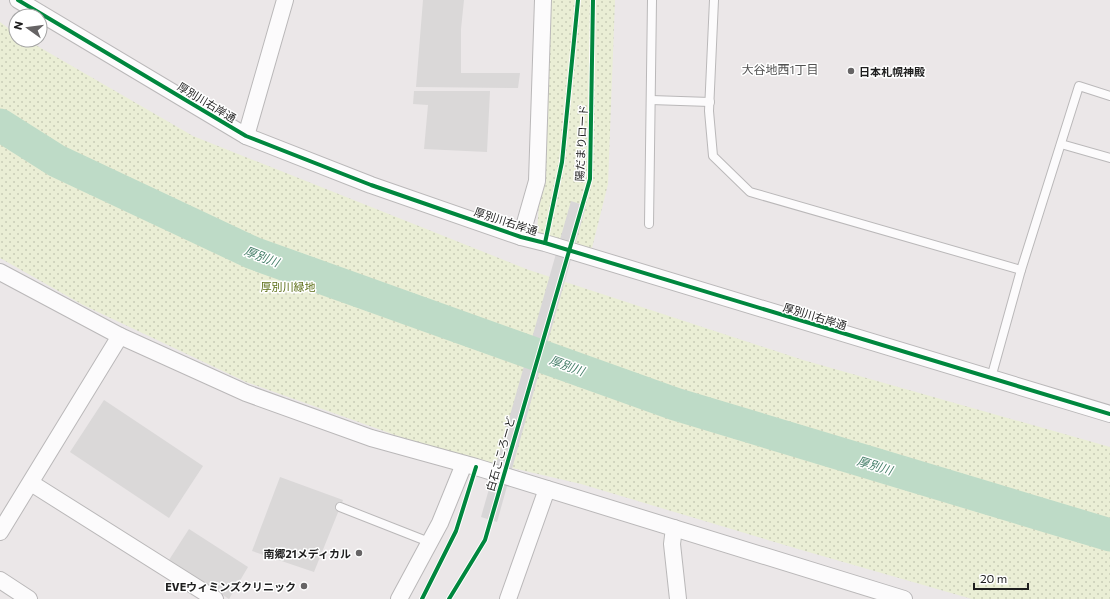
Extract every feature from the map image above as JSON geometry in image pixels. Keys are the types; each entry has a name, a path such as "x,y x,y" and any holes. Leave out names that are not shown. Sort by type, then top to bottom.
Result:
{"street":[{"name":"厚別川右岸通","path":"18,0 246,136 371,185 521,237 1110,414"},
{"path":"246,136 285,0"},
{"path":"521,237 537,181 543,0"},
{"path":"0,272 120,336 246,393 371,438 464,464 674,528 866,594 904,599"},
{"path":"0,532 120,336"},
{"path":"399,599 440,523 464,464"},
{"path":"31,483 215,599"},
{"path":"508,599 547,489"},
{"path":"674,528 672,544 678,599"},
{"path":"0,580 29,599"}],"lane":[{"path":"649,224 652,0"},
{"path":"714,0 710,102 712,156 750,192 1021,270"},
{"path":"991,378 1021,270 1079,86 1110,96"},
{"path":"651,100 710,102"},
{"path":"1061,144 1110,158"},
{"path":"340,507 429,542"}],"green space":[{"path":"551,0 615,0 608,184 591,252 537,235"},
{"name":"厚別川緑地","path":"0,22 8,28 8,48 41,48 193,136 529,270 803,360 1110,447 1110,599 972,599 581,484 440,451 246,382 83,305 0,258"}],"shaded area":[{"path":"423,0 464,0 461,29 461,73 520,73 518,88 416,87"},
{"path":"414,91 490,91 487,152 424,149 428,105 413,104"},
{"path":"104,400 203,466 169,518 70,452"},
{"path":"280,477 343,500 314,572 252,551"},
{"path":"189,529 248,567 229,599 169,560"}],"pier":[{"path":"571,201 586,206 497,522 481,517"}],"waterway":[{"name":"厚別川","path":"0,125 57,161 253,253 675,404 1110,535"}],"cycle path":[{"path":"18,0 246,136 371,185 521,237 1110,414"},
{"path":"545,243 562,162 578,0"},
{"name":"陽だまりロード","path":"449,599 485,540 590,179 593,0"},
{"path":"422,599 456,531 476,467"}],"place":[{"name":"日本札幌神殿","path":"851,71"},
{"name":"南郷21メディカル","path":"359,553"},
{"name":"EVEウィミンズクリニック","path":"304,586"}],"district":[{"name":"大谷地西1丁目","path":"780,69"}]}
